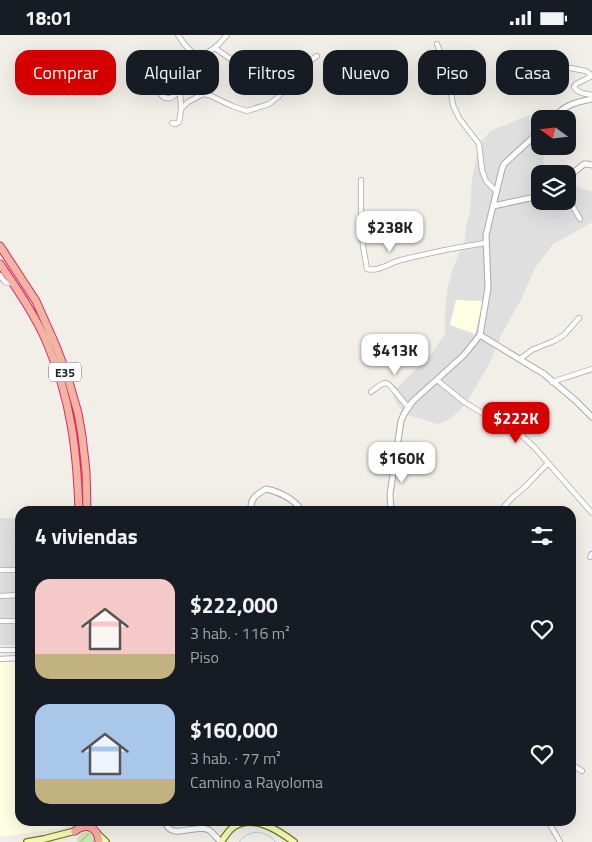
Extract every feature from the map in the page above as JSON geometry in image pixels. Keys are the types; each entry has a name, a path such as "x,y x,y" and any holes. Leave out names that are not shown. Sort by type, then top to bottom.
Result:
{"highway":[{"name":"E35","path":"0,246 43,314 67,375 78,413 83,444 87,506"},
{"name":"E35","path":"0,264 32,313 46,342 63,387 72,427 79,506"},
{"path":"75,831 79,828 90,827 98,836"}],"main road":[{"path":"221,842 233,828 237,826"},
{"path":"266,826 294,842"},
{"path":"31,842 75,831"},
{"path":"98,836 106,842"},
{"path":"26,842 36,842"}],"street":[{"path":"178,35 190,50"},
{"path":"212,50 227,35"},
{"path":"437,44 447,68 453,105 459,118 479,144 482,170 486,181 496,191"},
{"path":"215,48 229,58"},
{"path":"181,109 188,102 203,94 247,111 269,104 287,87 300,67 317,56"},
{"path":"570,68 586,71 590,74 590,77 574,87 578,91 592,95"},
{"path":"161,95 167,99 175,95"},
{"path":"172,123 178,122 180,117 180,95"},
{"path":"561,110 571,104 592,99"},
{"path":"391,506 390,494 399,432 401,421 408,407 412,401 464,355 480,335 488,288 486,235 496,191 504,164 531,139"},
{"path":"576,170 584,164 592,165"},
{"path":"361,180 361,221 367,269 379,269 398,261 486,243"},
{"path":"493,206 531,198"},
{"path":"575,210 580,219"},
{"path":"0,275 4,281 13,283"},
{"path":"520,359 532,350 564,335 579,318"},
{"path":"480,335 544,374 592,417"},
{"path":"552,381 592,369"},
{"path":"437,380 464,402 518,432 535,448 592,513"},
{"path":"371,392 383,383 390,384 408,407"},
{"path":"505,506 526,487 548,463"},
{"path":"250,506 255,496 266,489 290,499 298,506"},
{"path":"0,570 15,570"},
{"path":"0,595 15,595"},
{"path":"0,621 15,621"},
{"path":"0,650 15,650"},
{"path":"0,659 15,658"},
{"path":"576,767 582,771"},
{"path":"166,826 169,830 179,833 197,829 207,830 221,842"},
{"path":"551,826 560,842"}],"shaded area":[{"path":"529,115 531,119 531,155 543,155 544,165 531,165 531,210 576,210 576,186 592,192 592,222 553,244 535,268 521,300 501,335 490,363 465,405 450,419 438,424 404,414 394,399 393,392 431,354 445,334 448,286 465,239 466,225 470,212 472,179 479,144 492,130"},
{"path":"456,300 483,301 475,334 450,325"},
{"path":"0,518 15,518 15,645 0,645"},
{"path":"15,661 15,826 66,827 0,837 0,662"}],"green space":[{"path":"87,832 94,838 94,842 77,842 80,835"}],"waterway":[{"path":"239,842 246,835 256,832 267,835 276,842"}]}
